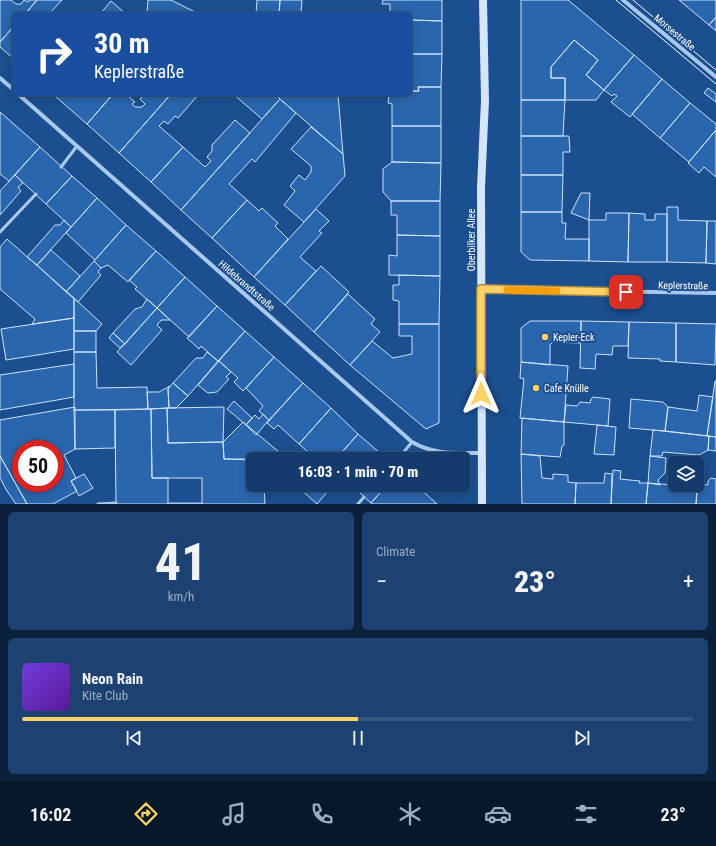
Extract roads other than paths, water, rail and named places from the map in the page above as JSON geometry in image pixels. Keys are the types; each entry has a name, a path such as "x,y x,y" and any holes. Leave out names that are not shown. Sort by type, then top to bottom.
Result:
{"main road":[{"name":"Oberbilker Allee","path":"482,504 481,188 485,100 483,0"}],"street":[{"name":"Morsestraße","path":"623,0 716,77"},
{"path":"0,78 12,88"},
{"name":"Hildebrandtstraße","path":"20,96 412,442 424,449 440,453 481,453"},
{"name":"Keplerstraße","path":"481,289 716,293"}],"lane":[{"path":"61,167 78,146"},
{"path":"0,232 36,194"},
{"path":"404,452 412,442"},
{"path":"358,504 364,497"},
{"path":"98,504 116,503"},
{"path":"168,504 202,504"}],"tram line":[{"path":"616,0 716,84"},
{"path":"633,0 716,70"}],"place":[{"name":"Kepler-Eck","path":"545,337"},
{"name":"Cafe Knülle","path":"536,388"}]}
